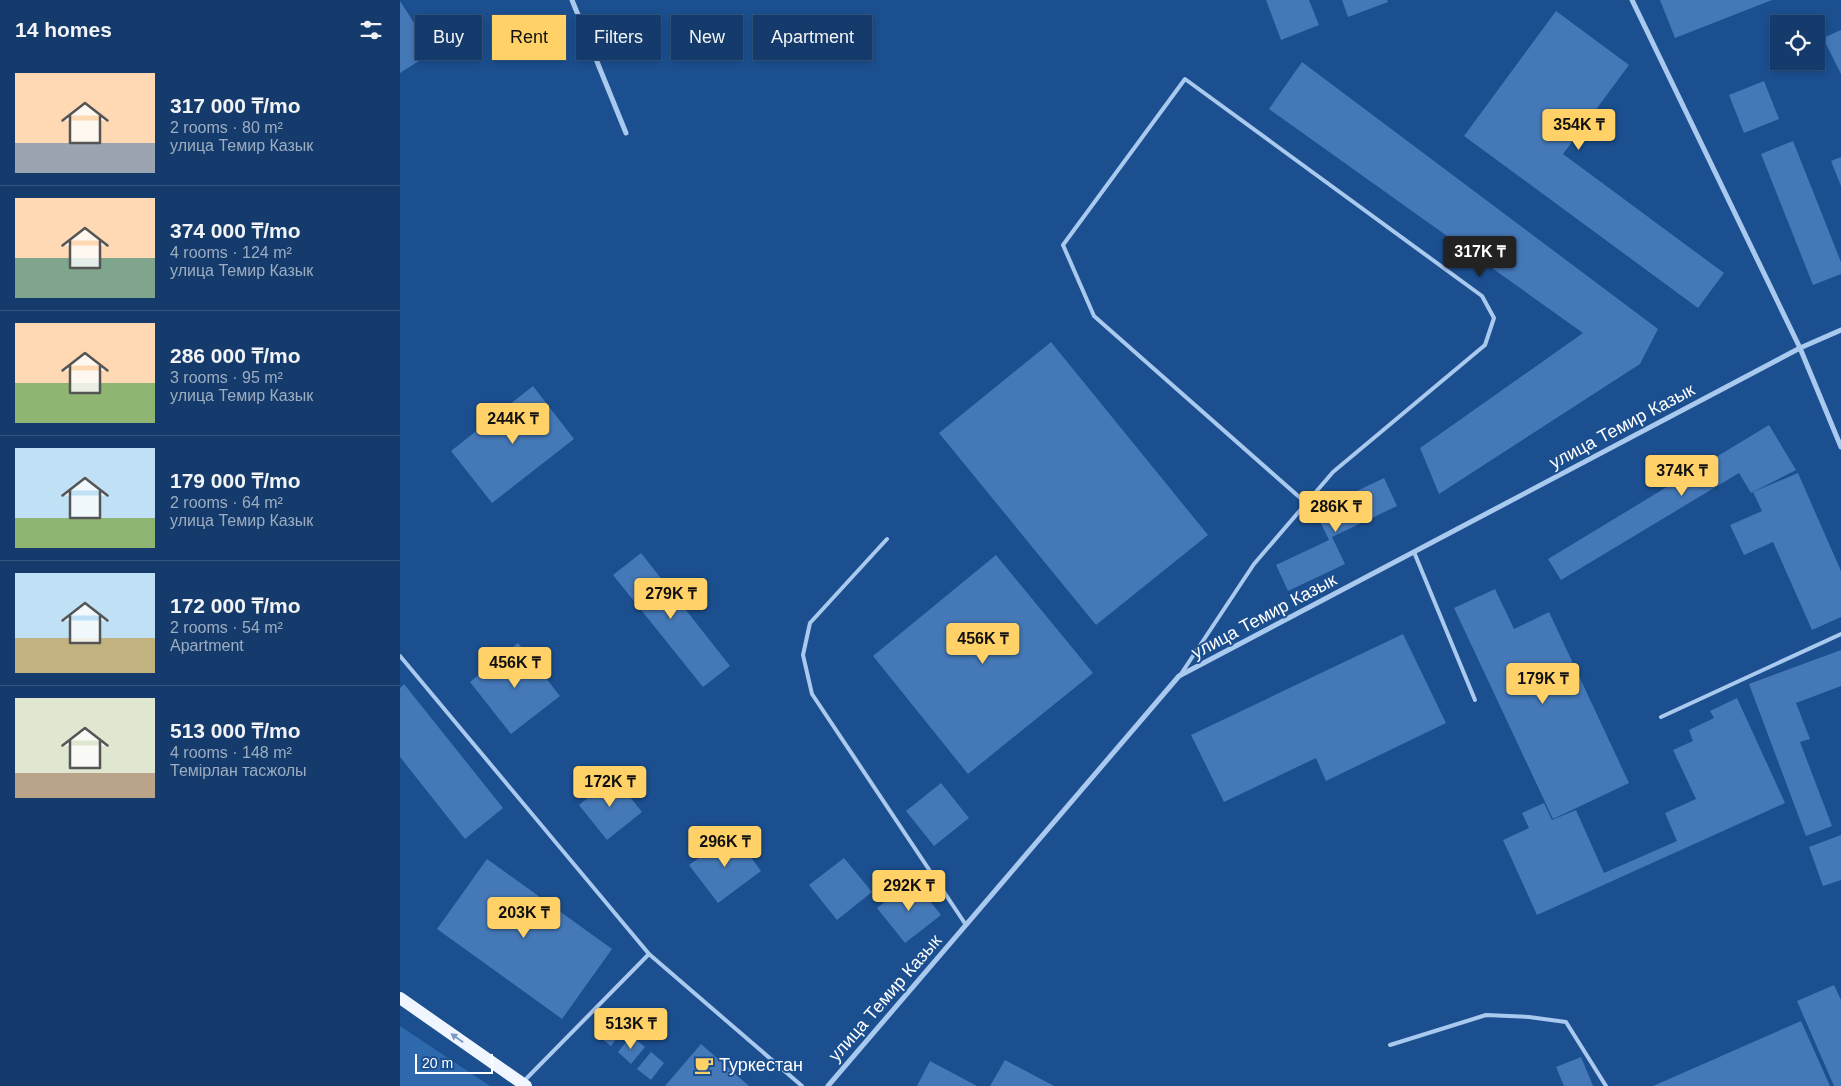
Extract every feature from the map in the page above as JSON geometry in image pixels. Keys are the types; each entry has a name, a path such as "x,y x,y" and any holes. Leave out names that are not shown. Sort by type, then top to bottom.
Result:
{"main road":[{"path":"400,998 524,1084"}],"street":[{"path":"572,0 626,133"},
{"path":"1632,0 1800,348 1841,448"},
{"name":"улица Темир Казык","path":"828,1086 1179,676 1800,348 1841,330"}],"lane":[{"path":"1179,676 1254,564 1333,472 1485,345 1494,318 1482,296 1185,79 1063,244 1094,316 1306,503"},
{"path":"887,539 810,624 804,655 812,694 966,925"},
{"path":"1414,552 1475,700"},
{"path":"1661,717 1841,634"},
{"path":"400,656 649,954 802,1086"},
{"path":"524,1084 649,954"},
{"path":"1390,1045 1486,1015 1529,1017 1566,1022 1606,1086"}],"shaded area":[{"path":"400,1026 490,1086 400,1086"}],"building":[{"path":"1266,0 1309,0 1319,25 1281,40"},
{"path":"1342,0 1387,0 1388,2 1348,17"},
{"path":"1660,0 1772,0 1675,38"},
{"path":"400,1 415,24 415,60 420,60 400,73"},
{"path":"1556,11 1629,65 1563,154 1724,273 1698,308 1464,136"},
{"path":"1841,30 1841,74 1825,42 1825,37"},
{"path":"1302,62 1658,329 1640,364 1439,494 1420,448 1583,333 1269,109"},
{"path":"1764,81 1779,119 1744,133 1729,95"},
{"path":"1793,141 1841,262 1841,274 1813,285 1761,154"},
{"path":"1841,157 1841,186 1831,161"},
{"path":"1051,342 1208,535 1096,625 939,433"},
{"path":"533,386 574,439 492,503 451,451"},
{"path":"1769,425 1796,470 1751,493 1739,473 1561,580 1548,559"},
{"path":"1798,473 1841,571 1841,617 1812,630 1773,542 1744,555 1730,525 1762,511 1753,492"},
{"path":"1384,478 1397,506 1332,537 1345,564 1288,591 1276,565 1329,540 1315,511"},
{"path":"641,553 730,666 703,687 613,575"},
{"path":"996,555 1093,673 968,774 873,656"},
{"path":"1495,589 1514,629 1549,612 1629,783 1553,819 1454,608"},
{"path":"1403,634 1446,723 1326,781 1316,758 1224,802 1191,735"},
{"path":"518,643 560,696 511,734 470,682"},
{"path":"1841,650 1841,686 1796,703 1810,739 1800,742 1832,826 1806,836 1749,684"},
{"path":"404,684 503,808 465,839 400,757 400,688"},
{"path":"1737,698 1785,803 1537,915 1503,840 1529,828 1522,813 1544,803 1552,820 1576,810 1604,873 1677,841 1665,813 1696,799 1673,750 1693,741 1689,730 1714,718 1710,711"},
{"path":"614,777 642,812 607,840 579,805"},
{"path":"941,783 969,818 934,846 906,811"},
{"path":"733,833 761,871 718,903 689,865"},
{"path":"1841,835 1841,880 1823,886 1809,847"},
{"path":"844,858 872,892 837,920 809,885"},
{"path":"487,859 612,949 562,1019 437,929"},
{"path":"913,880 941,915 905,943 877,908"},
{"path":"1834,985 1841,1000 1841,1086 1834,1086 1797,1001"},
{"path":"611,1018 624,1029 611,1046 597,1035"},
{"path":"1801,1021 1830,1086 1653,1086"},
{"path":"631,1036 645,1047 631,1064 618,1052"},
{"name":"Туркестан","path":"701,1044 749,1086 665,1086"},
{"path":"651,1052 664,1063 651,1080 637,1069"},
{"path":"1581,1057 1593,1086 1564,1086 1556,1067"},
{"path":"1005,1060 1054,1086 990,1086"},
{"path":"930,1061 977,1086 917,1086"}],"place":[{"name":"Туркестан","path":"704,1065"}]}
